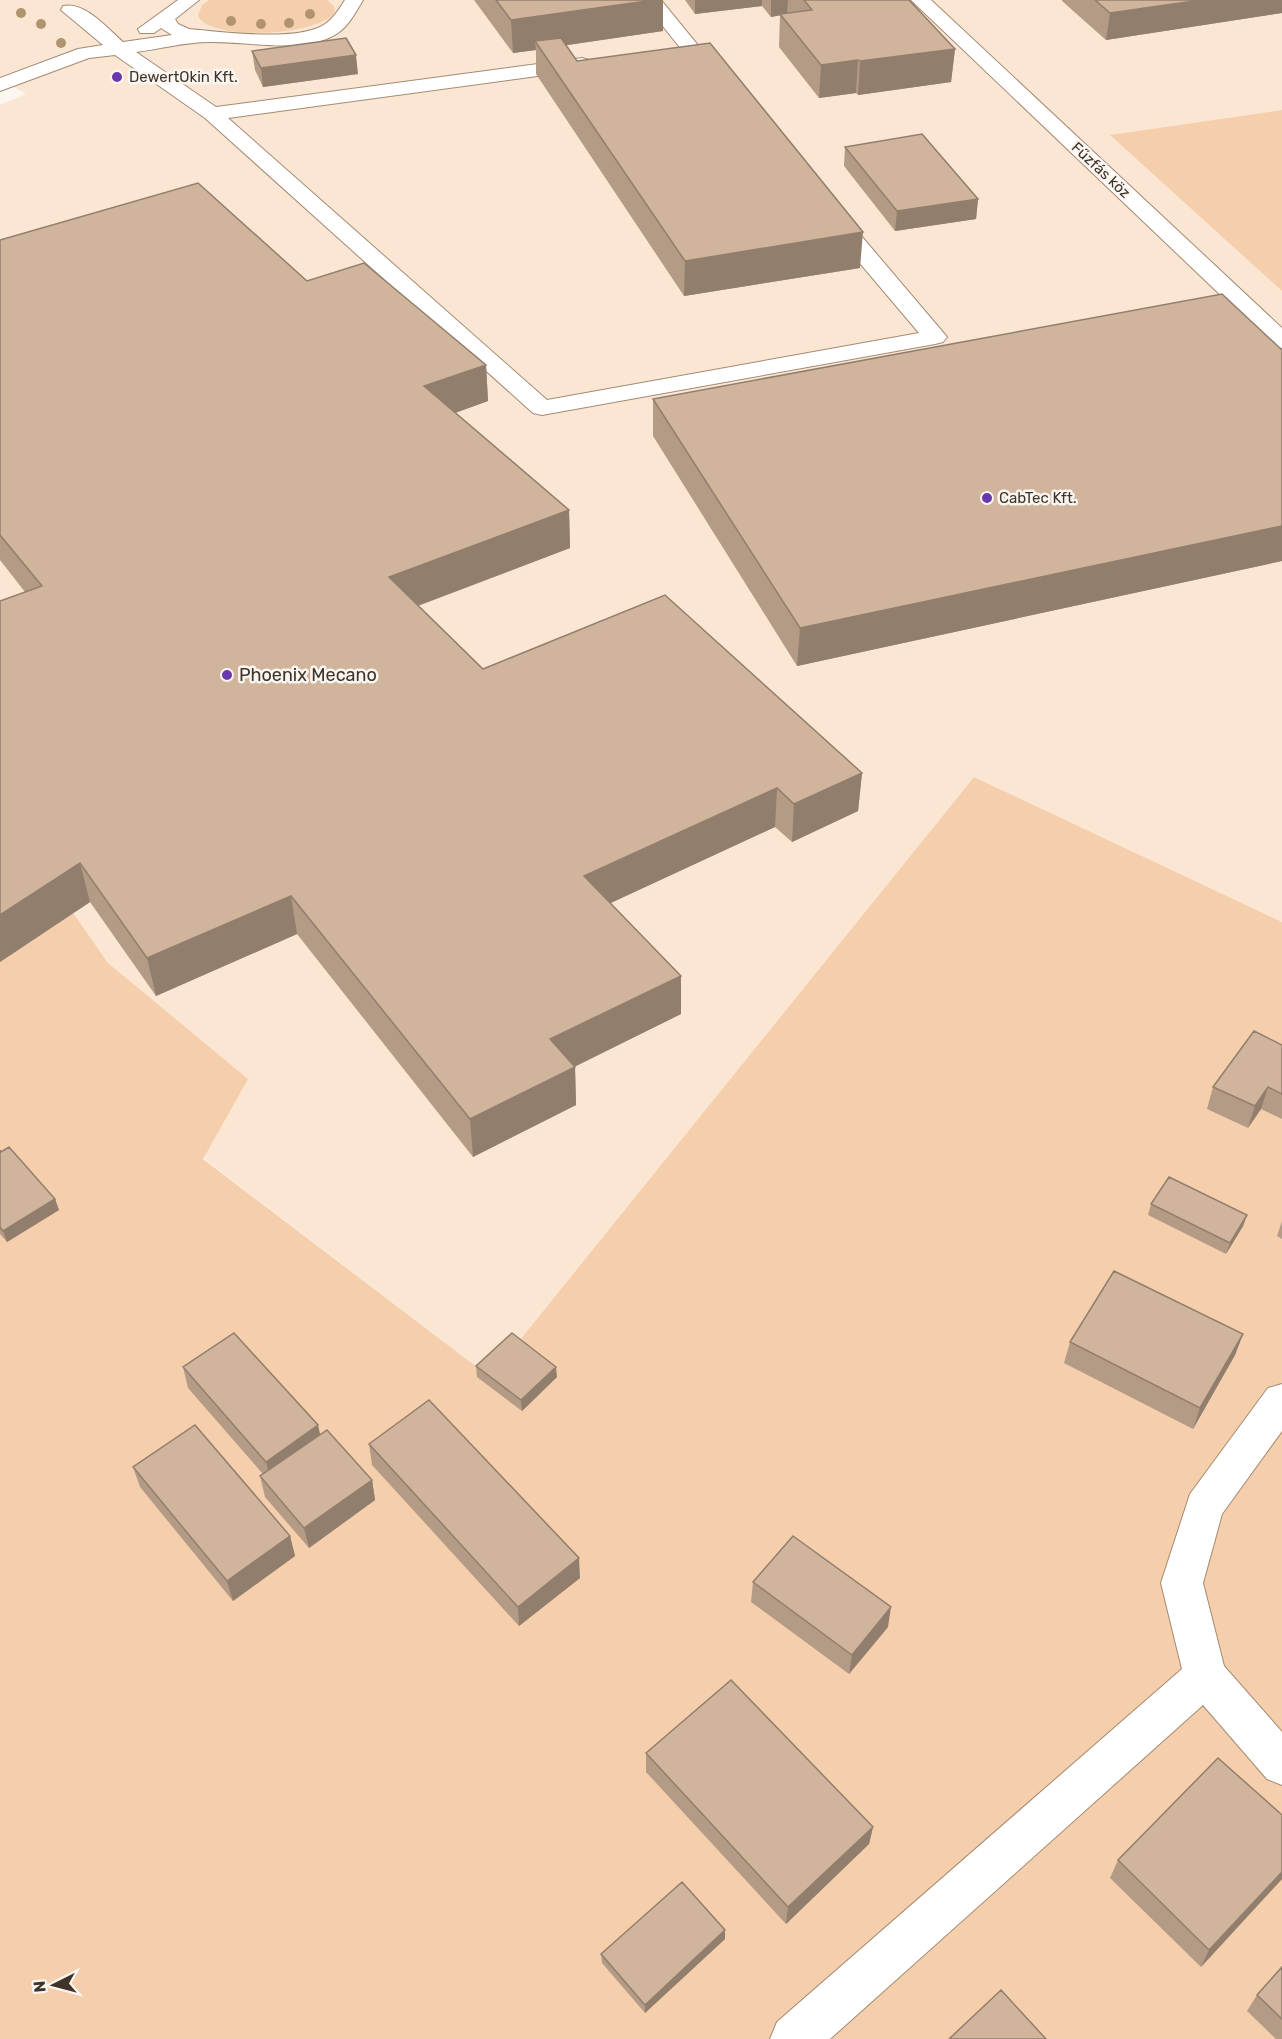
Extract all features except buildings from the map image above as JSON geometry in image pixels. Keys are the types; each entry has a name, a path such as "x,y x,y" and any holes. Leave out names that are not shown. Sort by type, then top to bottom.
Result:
{"street":[{"path":"118,48 190,0"},
{"path":"165,18 171,28 185,34 299,38 326,31 344,18 354,0"},
{"path":"651,0 729,94"},
{"name":"Fűzfás köz","path":"920,0 1282,340"},
{"path":"70,10 86,20 118,48 212,114 542,408 935,337 820,202"},
{"path":"0,85 85,53 210,36"},
{"path":"667,52 690,49"},
{"path":"212,114 597,62"},
{"path":"1282,1400 1204,1507 1182,1583 1205,1676 1282,1764"},
{"path":"794,2039 1205,1676"}],"shaded area":[{"path":"0,0 1282,0 1282,110 1111,135 1282,291 1282,922 974,777 490,1377 203,1158 247,1079 108,963 0,808 0,105 26,94 0,78"},
{"path":"209,0 327,0 334,6 335,12 325,20 308,27 265,33 242,32 207,24 198,16 202,5"},
{"path":"1282,110 1282,291 1110,135"},
{"path":"974,777 1282,922 1282,2039 0,2039 0,808 108,963 248,1079 203,1159 490,1377"}],"place":[{"name":"DewertOkin Kft.","path":"117,77"},
{"name":"CabTec Kft.","path":"987,498"},
{"name":"Phoenix Mecano","path":"227,675"}]}
